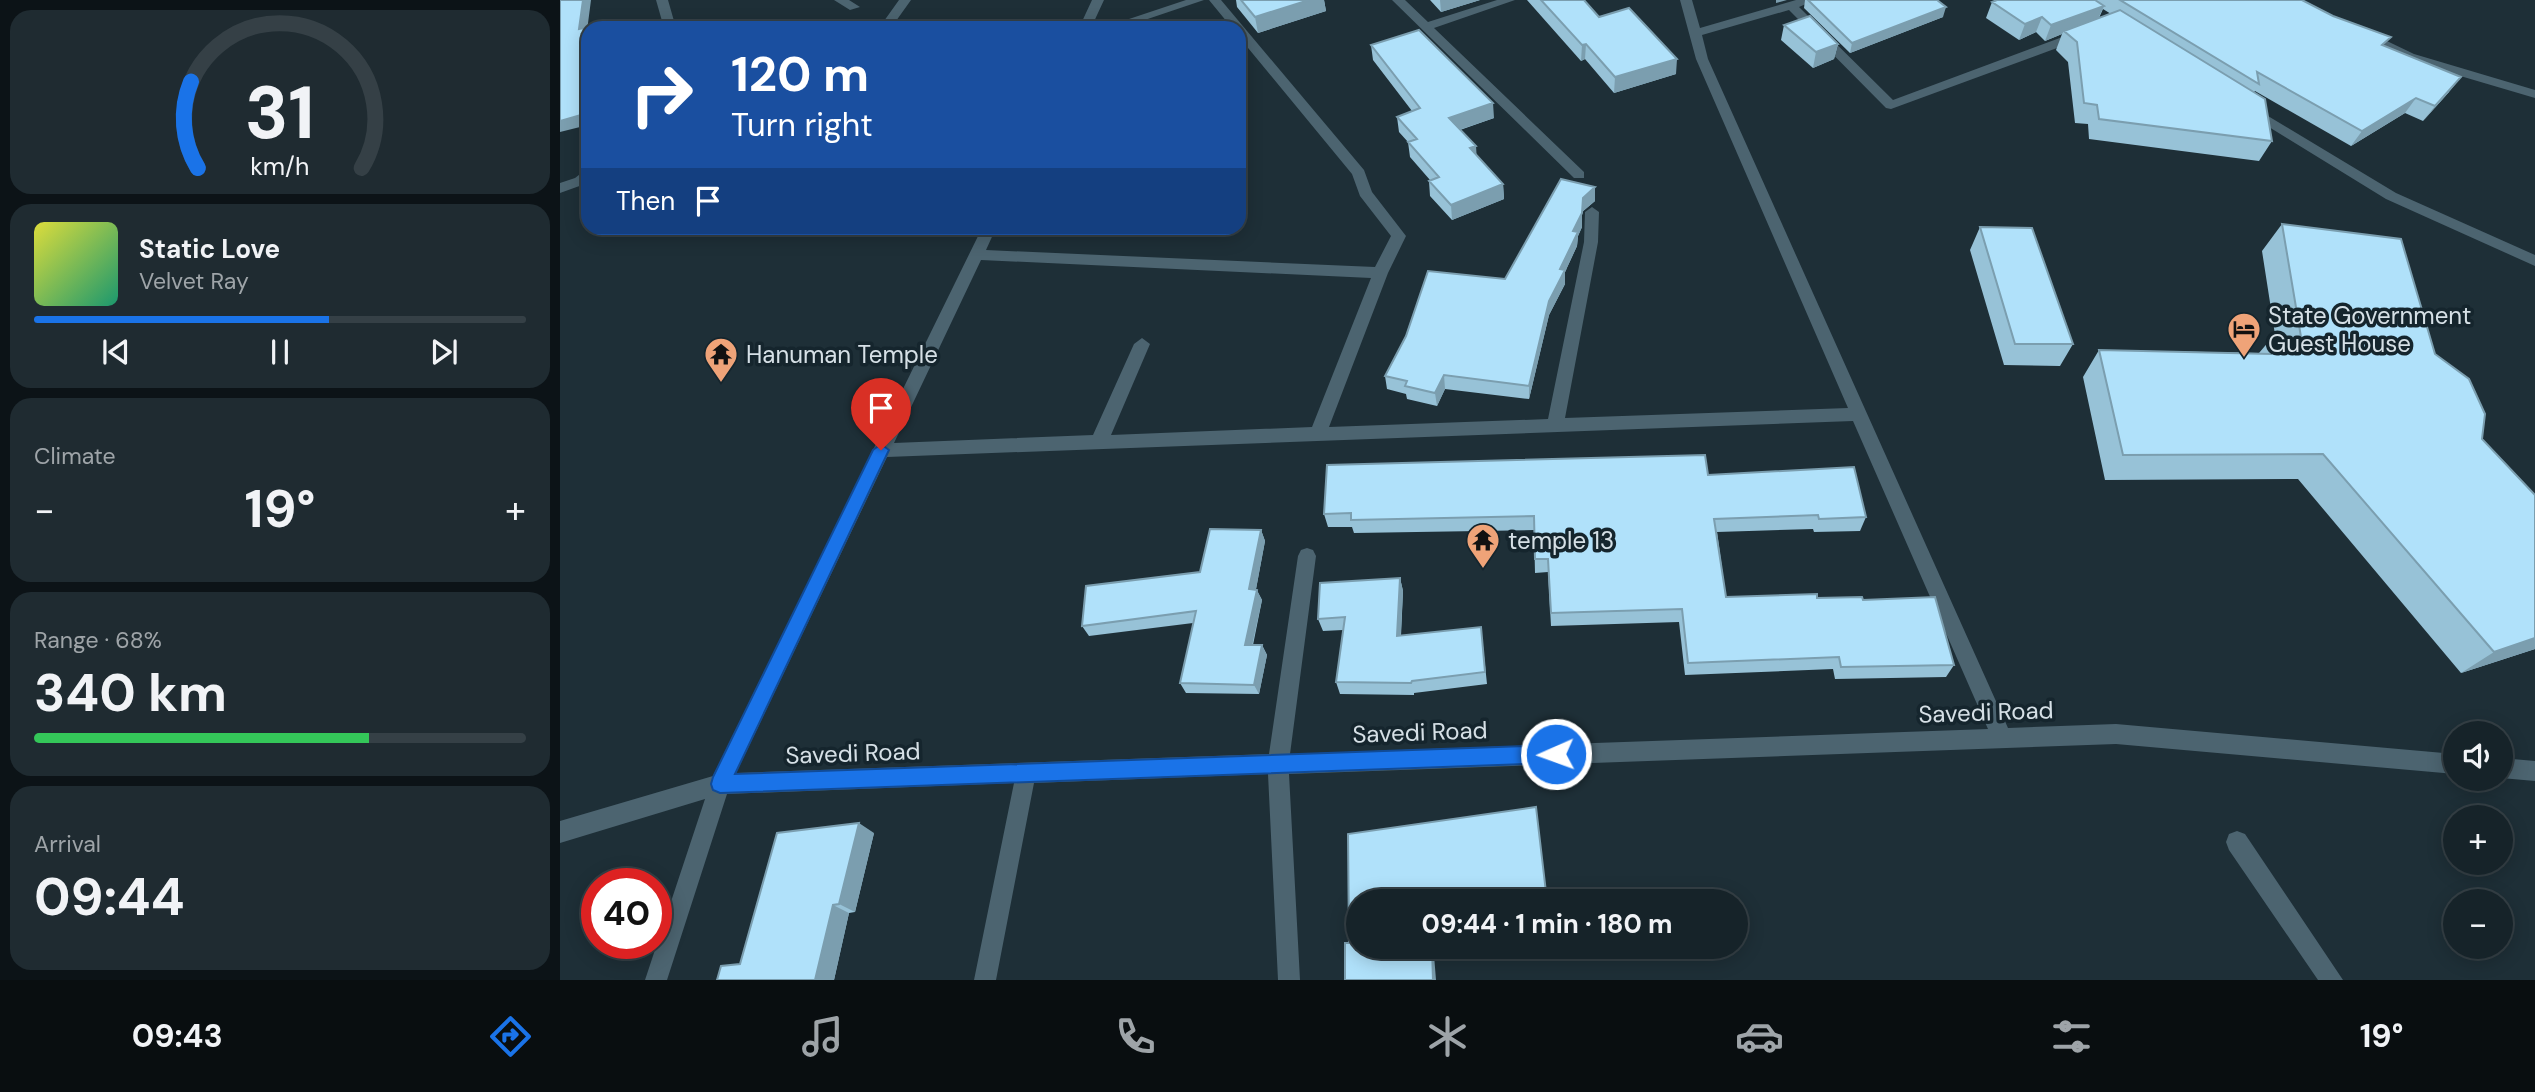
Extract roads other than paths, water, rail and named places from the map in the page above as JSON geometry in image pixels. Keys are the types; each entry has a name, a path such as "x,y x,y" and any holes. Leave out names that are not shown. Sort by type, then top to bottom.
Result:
{"street":[{"path":"662,0 668,21"},
{"path":"840,0 854,7"},
{"path":"890,21 905,0"},
{"path":"1088,21 1098,0"},
{"path":"1130,21 1198,0"},
{"path":"1215,0 1232,21"},
{"path":"1398,0 1579,175"},
{"path":"1425,27 1508,0"},
{"path":"1686,0 1702,59 2002,738"},
{"path":"1695,33 1809,0"},
{"path":"1791,5 1891,105 2099,27"},
{"path":"2352,29 2410,57 2535,94"},
{"path":"1246,37 1359,173 1365,194 1399,236 1380,273 1318,434"},
{"path":"2240,102 2391,196 2535,261"},
{"path":"560,188 581,180"},
{"path":"1555,425 1591,242 1592,212"},
{"path":"656,980 720,784 985,235"},
{"path":"975,255 1380,273"},
{"path":"1099,442 1142,344"},
{"path":"881,450 1859,414"},
{"path":"1289,980 1278,764 1307,556"},
{"name":"Savedi Road","path":"560,832 720,784 2116,734 2443,763"},
{"path":"2513,769 2535,771"},
{"path":"985,980 1026,773"},
{"path":"2237,842 2332,980"}],"place":[{"name":"State Government Guest House","path":"2244,359"},
{"name":"Hanuman Temple","path":"721,384"},
{"name":"temple 13","path":"1483,570"}]}
